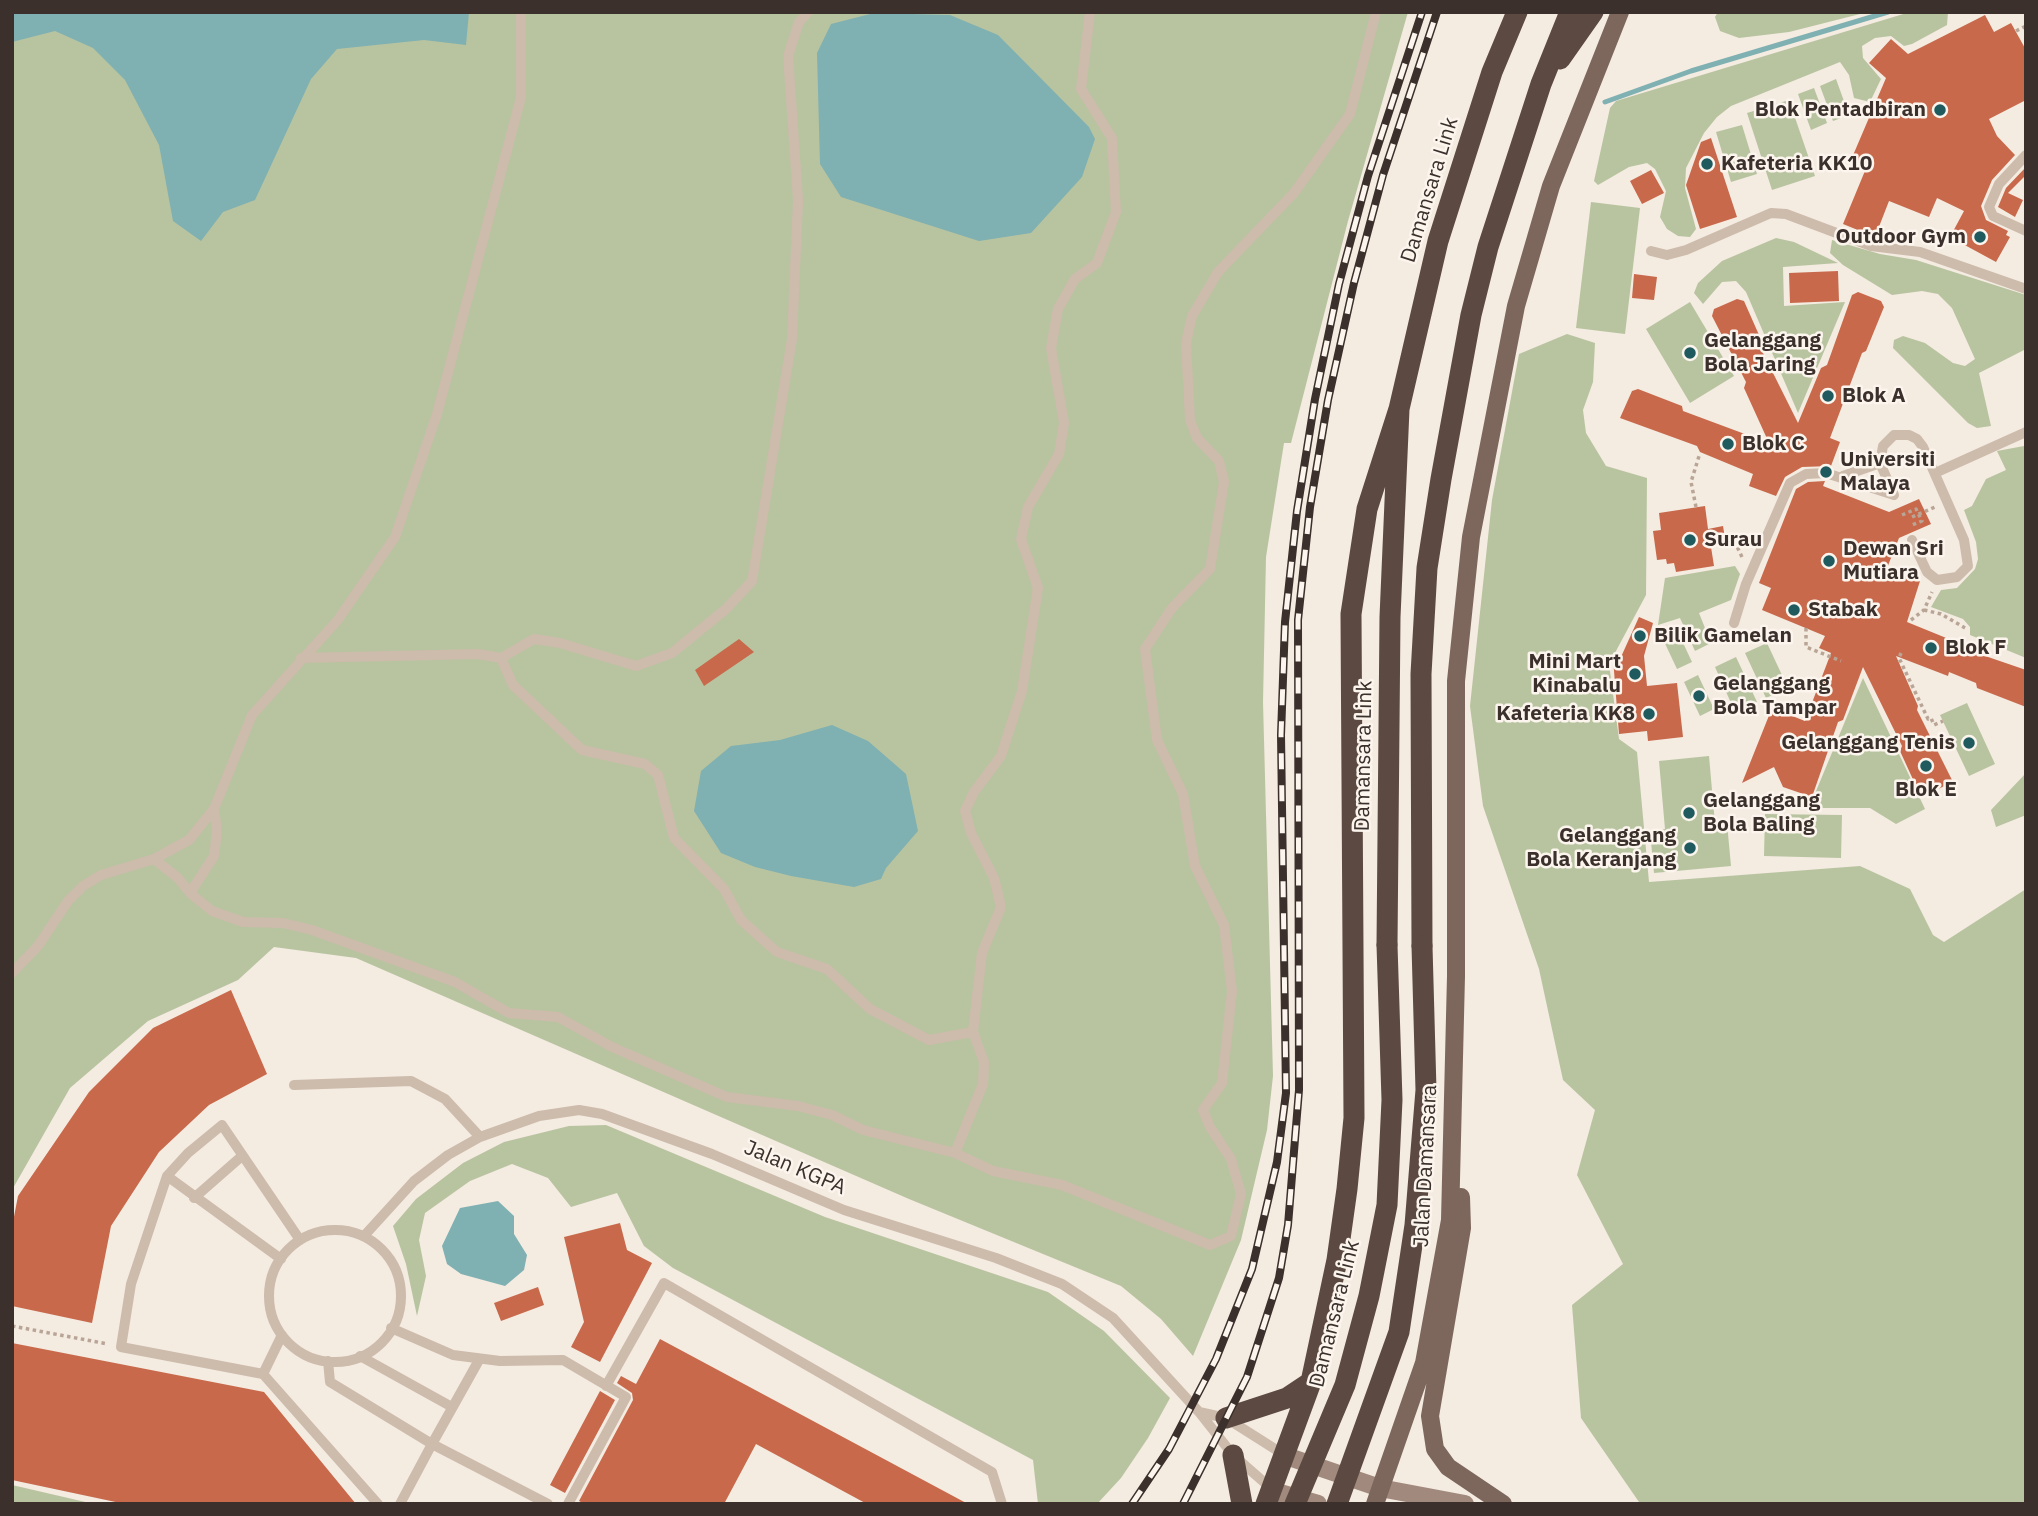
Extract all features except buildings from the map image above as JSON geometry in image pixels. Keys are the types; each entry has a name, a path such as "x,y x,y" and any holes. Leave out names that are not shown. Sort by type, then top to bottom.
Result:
{"highway":[{"name":"Damansara Link","path":"1295,1504 1345,1385 1369,1296 1387,1205 1392,1100 1387,945 1390,617 1399,409 1441,230 1492,72 1517,12"},
{"path":"1337,1504 1399,1332 1415,1225 1426,1090 1422,946 1421,674 1427,568 1471,315 1503,196 1541,84 1570,12"},
{"path":"1541,84 1593,12"},
{"path":"1270,1497 1311,1382 1337,1260 1354,1118 1351,614 1367,509 1399,409"},
{"path":"1226,1418 1287,1398 1311,1382"},
{"path":"1233,1455 1241,1504"}],"main road":[{"name":"Jalan Damansara","path":"1378,1496 1424,1363 1450,1220 1456,976 1456,681 1471,537 1489,432 1516,306 1551,186 1620,12"},
{"path":"1456,976 1462,1228 1430,1416 1435,1449 1448,1467 1503,1504"},
{"path":"1286,1456 1378,1496 1465,1504"},
{"path":"1270,1497 1318,1504"}],"lane":[{"path":"301,658 478,654 501,658 534,639 560,643 636,666 672,653 726,609 752,581 792,339 798,200 788,56 799,22 808,12"},
{"path":"955,1153 983,1084 984,1062 972,1032 982,953 1000,907 994,878 971,833 965,811 974,792 1001,756 1022,691 1038,587 1021,539 1028,507 1059,454 1064,423 1051,348 1058,309 1075,279 1097,263 1116,212 1112,138 1081,89 1090,12"},
{"path":"154,859 212,911 243,922 283,923 312,930 455,982 509,1013 558,1017 612,1047 727,1097 798,1107 832,1115 863,1130 955,1153 993,1171 1062,1185 1210,1245 1231,1236 1241,1194 1231,1159 1210,1127 1203,1110 1222,1083 1232,991 1224,925 1195,866 1183,794 1157,740 1145,649 1172,608 1210,569 1224,482 1219,461 1197,438 1190,420 1186,342 1192,316 1218,272 1294,193 1350,114 1376,12"},
{"path":"12,973 38,946 68,901 83,887 102,875 154,859 189,840 214,808 253,715 301,658 337,621 395,537 437,414 521,97 524,15"},
{"path":"2024,228 1993,216 1989,206 1999,184 2026,155"},
{"path":"1651,251 1667,255 1686,250 1771,213 1871,246 1920,252 2026,289"},
{"path":"1935,473 2026,432"},
{"path":"1734,623 1755,562 1790,483 1816,472 1843,476 1894,495 1880,463 1888,439 1901,434 1909,435 1923,447 1935,473 1969,558 1964,572 1957,577 1937,580 1927,572 1912,540"},
{"path":"1843,476 1880,463"},
{"path":"501,658 513,685 582,750 645,764 658,775 674,838 724,889 741,920 777,952 827,969 870,1009 929,1040 972,1032"},
{"path":"190,893 214,856 217,831 214,808"},
{"path":"293,1085 411,1081 445,1099 481,1137"},
{"name":"Jalan KGPA","path":"364,1236 414,1181 448,1155 481,1137 539,1116 579,1110 602,1114 712,1154 844,1210 996,1258 1062,1284 1113,1318 1199,1412 1270,1497"},
{"path":"299,1240 222,1125 188,1153 167,1177 131,1284 121,1347 263,1374 378,1504"},
{"path":"194,1198 242,1156"},
{"path":"167,1177 281,1259"},
{"path":"329,1230 364,1236 379,1246 392,1262 400,1282 400,1303 384,1339 359,1356 328,1361 313,1358 296,1349 282,1335 274,1321 269,1289 281,1259 299,1240 329,1230"},
{"path":"606,1386 664,1283 992,1472 1002,1504"},
{"path":"391,1328 453,1355 479,1360 563,1360 626,1397 568,1504"},
{"path":"263,1374 282,1335"},
{"path":"359,1356 452,1407"},
{"path":"400,1504 479,1360"},
{"path":"328,1361 330,1382 432,1444 548,1504"},
{"path":"1199,1412 1226,1418 1286,1456"}],"path":[{"path":"2016,32 2026,26"},
{"path":"1696,507 1691,482 1700,453"},
{"path":"1912,517 1933,508"},
{"path":"1902,515 1916,509 1922,521 1907,527"},
{"path":"1725,535 1731,534 1740,556 1755,562"},
{"path":"1911,620 1924,610 1937,580"},
{"path":"1924,610 1941,614 1965,628"},
{"path":"1806,628 1806,647 1841,661"},
{"path":"1901,653 1899,658 1928,719 1931,718 1934,724 1943,721"},
{"path":"12,1326 121,1347"}],"green space":[{"path":"12,12 1408,12 1348,221 1291,443 1284,443 1266,557 1263,702 1273,1076 1267,1130 1241,1240 1193,1356 1161,1319 1121,1286 909,1199 356,958 274,947 238,980 148,1021 70,1088 12,1190"},
{"path":"1718,12 1868,12 1789,32 1739,38 1720,31 1715,17"},
{"path":"1910,12 1948,12 1947,25 1904,46 1891,36 1875,38 1862,46 1863,58 1881,79 1870,102 1854,98 1849,75 1840,62 1731,106 1717,117 1704,133 1686,168 1685,188 1696,229 1690,237 1678,236 1667,229 1660,217 1666,191 1655,169 1647,163 1629,167 1598,185 1594,181 1610,108 1616,101"},
{"path":"1836,79 1849,115 1833,121 1820,86"},
{"path":"1814,88 1827,123 1811,130 1798,94"},
{"path":"1789,100 1815,176 1772,190 1747,113"},
{"path":"1742,125 1757,174 1731,182 1716,132"},
{"path":"1591,202 1640,208 1625,334 1576,328"},
{"path":"1776,238 1794,242 1838,263 1783,267 1784,306 1845,302 1798,413 1746,292 1736,281 1722,282 1703,304 1694,293 1698,283 1722,261"},
{"path":"1832,240 1880,254 1916,260 2026,295 2026,349 1979,373 1991,426 1977,428 1968,423 1893,348 1894,340 1903,336 1925,343 1953,363 1965,366 1975,359 1952,308 1938,294 1922,291 1892,295 1843,265 1830,253"},
{"name":"Gelanggang Bola Jaring","path":"1690,302 1734,376 1690,403 1646,329"},
{"path":"1567,334 1595,343 1593,382 1583,410 1586,433 1606,466 1647,478 1646,595 1609,664 1619,739 1637,752 1649,882 1860,866 1910,889 1933,935 1944,942 2026,889 2026,1504 1639,1502 1581,1418 1572,1305 1623,1264 1577,1175 1595,1110 1563,1080 1539,969 1483,806 1470,706 1492,500 1519,354"},
{"path":"2024,446 2026,658 1970,635 1970,627 1963,619 1931,607 1941,590 1957,588 1975,569 1978,559 1976,542 1964,510 1972,506 1986,479 2006,470 1997,451"},
{"path":"1735,566 1740,574 1731,600 1699,613 1711,643 1695,651 1680,618 1658,625 1665,578"},
{"name":"Gelanggang Bola Tampar","path":"1676,628 1692,662 1677,669 1661,635"},
{"path":"1767,643 1788,688 1766,698 1745,653"},
{"path":"1736,657 1757,702 1735,712 1715,667"},
{"name":"Gelanggang Bola Tampar","path":"1698,675 1714,709 1700,716 1684,682"},
{"path":"1863,678 1925,809 1896,824 1870,808 1809,808"},
{"name":"Gelanggang Tenis","path":"1967,703 1995,764 1969,776 1940,715"},
{"name":"Gelanggang Bola Baling","path":"1709,756 1715,824 1727,823 1731,866 1654,873 1650,831 1665,829 1659,761"},
{"path":"2026,773 2026,815 1996,827 1991,810"},
{"path":"1765,814 1842,815 1841,858 1764,856"},
{"path":"606,1125 825,1217 1048,1292 1104,1331 1170,1398 1148,1438 1121,1478 1097,1504 1038,1504 1033,1460 673,1268 644,1246 617,1193 571,1207 548,1178 512,1164 470,1181 425,1213 419,1240 426,1276 417,1316 406,1264 393,1226 416,1199 463,1163 504,1142 569,1126"},
{"path":"12,1485 94,1504 12,1504"}],"water":[{"path":"12,12 469,12 466,45 424,40 337,49 311,79 255,200 223,212 201,241 173,221 159,145 125,80 93,48 55,31 12,42"},
{"path":"874,13 950,15 998,35 1089,127 1095,139 1082,177 1031,233 979,241 841,197 820,164 817,53 831,24"},
{"path":"832,725 868,741 906,774 918,831 886,868 881,879 854,887 755,867 721,853 694,811 701,771 731,746 780,740"},
{"path":"498,1201 514,1216 514,1234 527,1255 524,1270 505,1286 461,1274 447,1264 442,1246 460,1208"}],"waterway":[{"path":"1605,102 1691,71 1888,12"}],"railway":[{"path":"1132,1504 1169,1449 1216,1359 1252,1269 1277,1162 1286,1093 1281,735 1285,622 1297,511 1315,399 1339,284 1368,176 1422,12"},
{"path":"1183,1504 1247,1377 1279,1278 1288,1225 1299,1090 1298,620 1310,507 1328,400 1354,283 1383,175 1437,12"}],"place":[{"name":"Blok Pentadbiran","path":"1940,110"},
{"name":"Kafeteria KK10","path":"1707,164"},
{"name":"Outdoor Gym","path":"1980,237"},
{"name":"Gelanggang Bola Jaring","path":"1690,353"},
{"name":"Blok A","path":"1828,396"},
{"name":"Blok C","path":"1728,444"},
{"name":"Universiti Malaya","path":"1826,472"},
{"name":"Surau","path":"1690,540"},
{"name":"Dewan Sri Mutiara","path":"1829,561"},
{"name":"Stabak","path":"1794,610"},
{"name":"Bilik Gamelan","path":"1640,636"},
{"name":"Blok F","path":"1931,648"},
{"name":"Mini Mart Kinabalu","path":"1635,674"},
{"name":"Gelanggang Bola Tampar","path":"1699,696"},
{"name":"Kafeteria KK8","path":"1649,714"},
{"name":"Gelanggang Tenis","path":"1969,743"},
{"name":"Blok E","path":"1926,766"},
{"name":"Gelanggang Bola Baling","path":"1689,813"},
{"name":"Gelanggang Bola Keranjang","path":"1690,848"}]}
